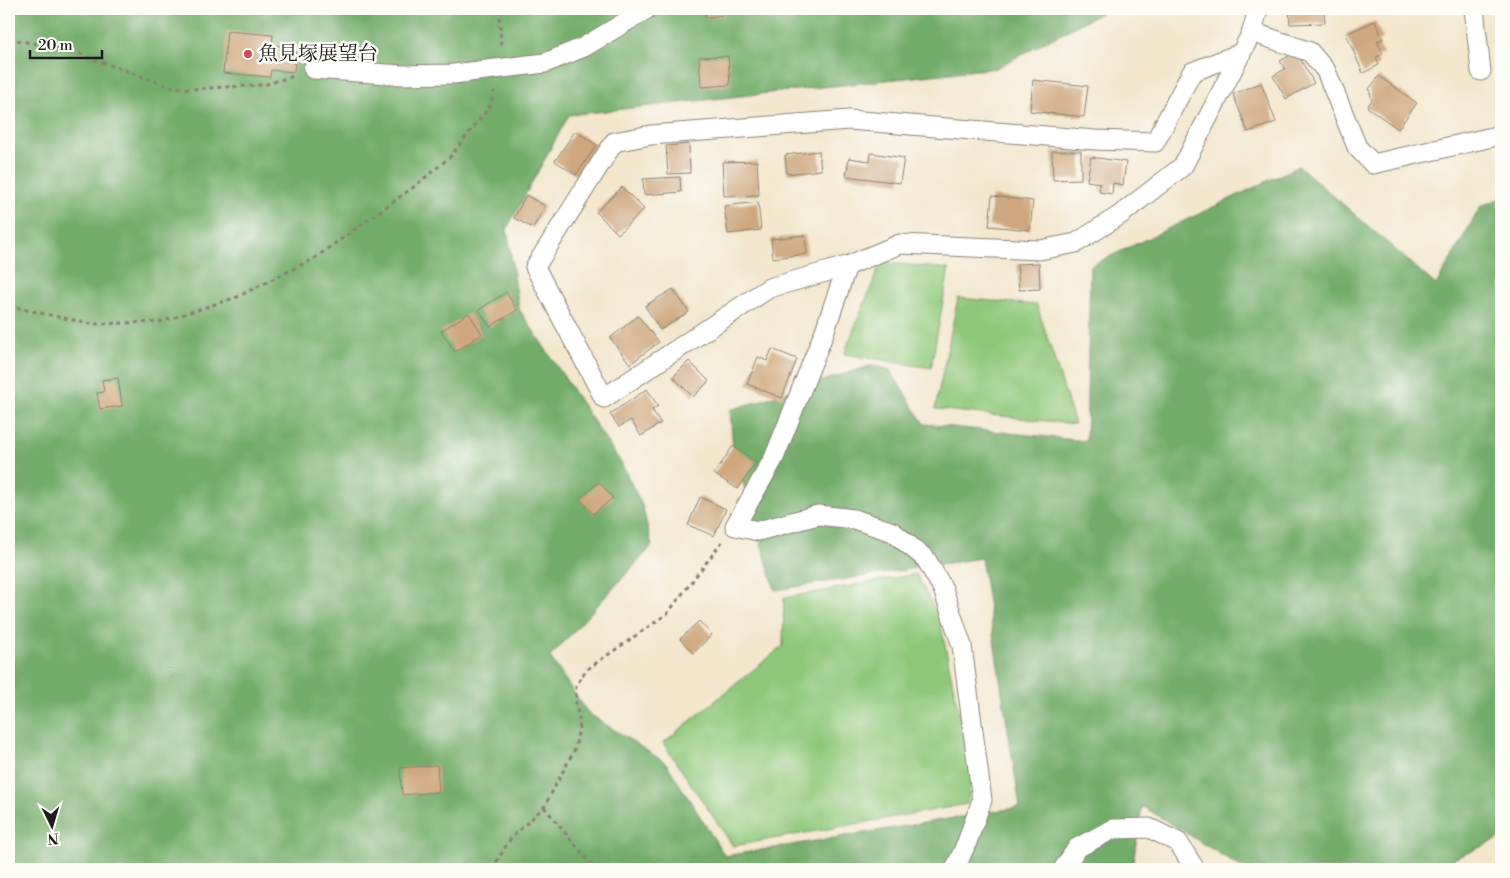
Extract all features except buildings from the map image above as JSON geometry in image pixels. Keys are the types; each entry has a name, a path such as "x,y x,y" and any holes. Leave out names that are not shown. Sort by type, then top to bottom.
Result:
{"street":[{"path":"313,69 402,75 453,74 545,63 584,47 647,9"},
{"path":"1241,53 1192,72 1154,142 1095,140 849,120 651,135 614,142 535,267 604,398 769,288 847,266 900,244 1040,250 1076,243 1120,215 1183,166 1252,32 1258,9"},
{"path":"1474,9 1481,71"},
{"path":"1252,32 1310,52 1326,71 1357,147 1373,164 1501,135"},
{"path":"847,266 824,333 774,458 735,526 758,531 818,515 854,519 893,532 926,560 943,589 962,646 982,800 968,842 955,869"},
{"path":"1064,869 1077,848 1113,829 1149,828 1178,842 1195,869"}],"path":[{"path":"9,306 92,324 160,322 237,297 315,258 415,186 450,157 490,106 502,68 499,9"},
{"path":"9,38 66,49 168,86 192,89 263,85 313,69"},
{"path":"492,869 511,838 544,807 575,749 580,723 576,705 576,686 586,670 667,614 735,526"},
{"path":"544,807 595,869"}],"green space":[{"path":"9,9 1108,9 996,68 569,115 507,228 519,309 621,463 642,505 652,546 550,657 588,713 666,763 725,856 1020,807 981,558 775,590 733,449 730,410 873,365 890,370 924,424 1086,441 1090,266 1299,166 1436,285 1481,206 1501,198 1501,838 1431,869 1258,869 1241,867 1142,806 1132,869 9,869"},
{"path":"881,262 949,269 931,368 844,354"},
{"path":"958,298 1037,305 1075,424 935,409"},
{"path":"916,574 939,616 972,777 967,804 733,846 663,743 783,646 784,598"}],"place":[{"name":"魚見塚展望台","path":"248,54"}]}
